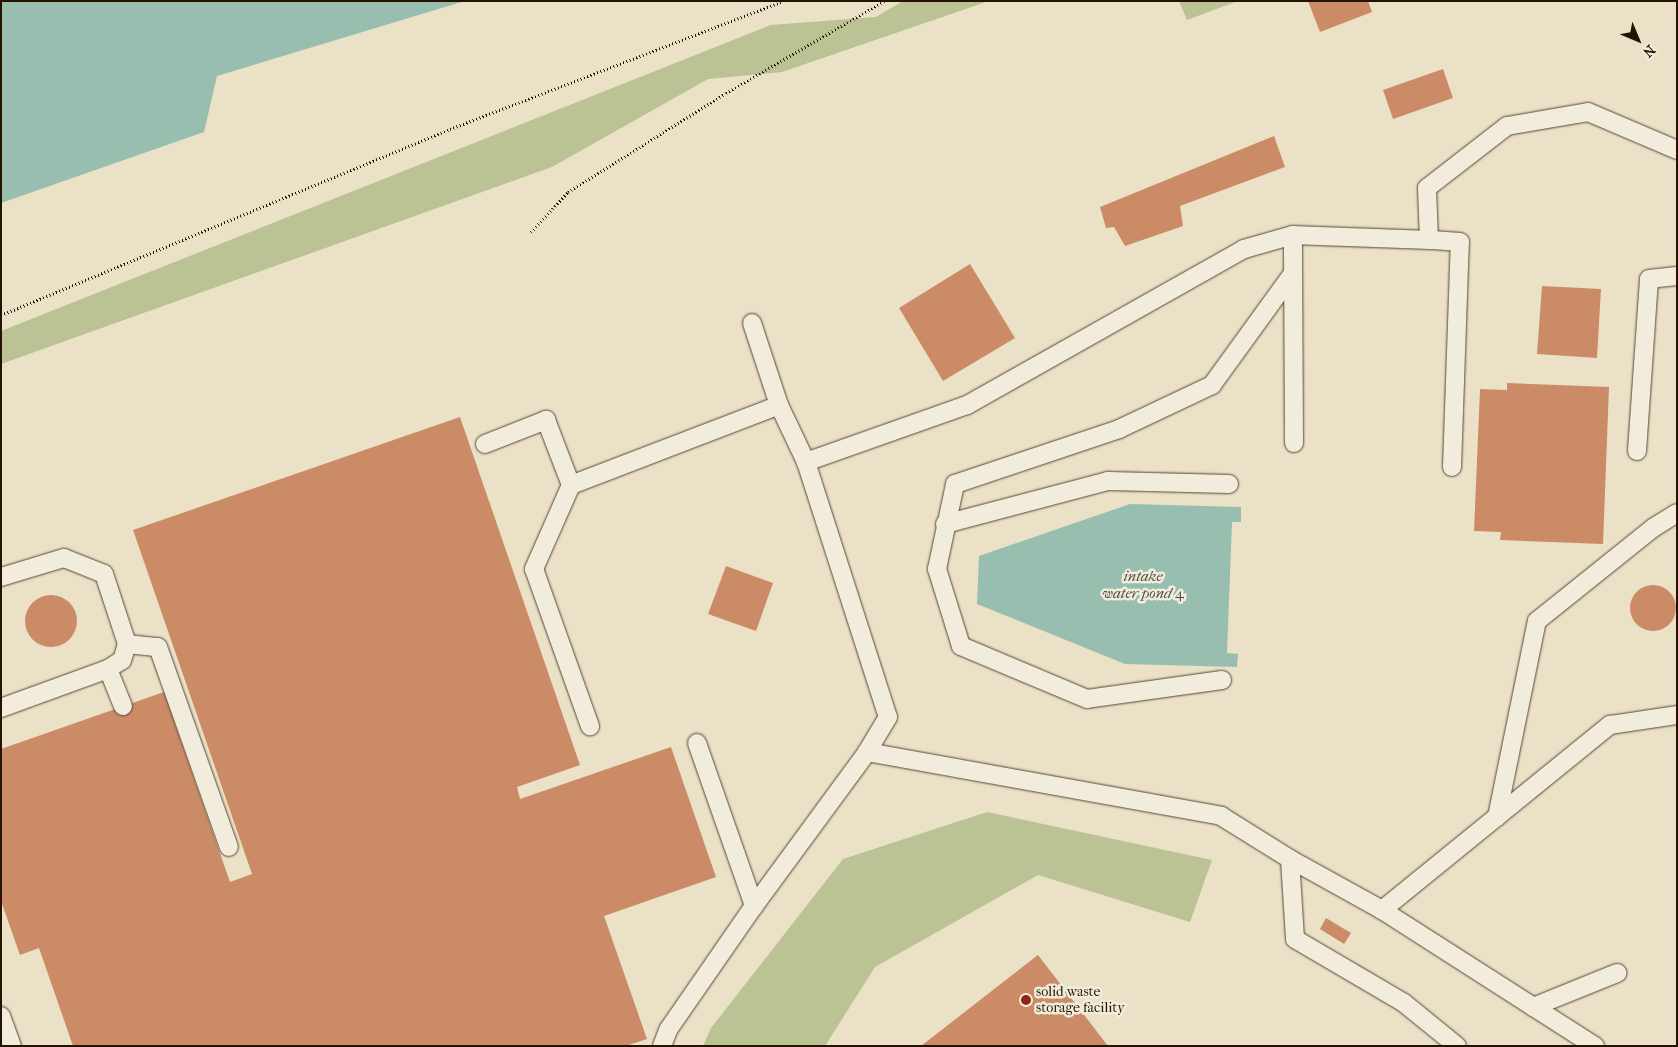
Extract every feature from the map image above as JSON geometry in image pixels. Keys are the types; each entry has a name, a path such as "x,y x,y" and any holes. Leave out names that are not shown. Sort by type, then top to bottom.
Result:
{"lane":[{"path":"1429,240 1427,188 1507,126 1588,112 1677,150"},
{"path":"1293,235 1294,443"},
{"path":"806,462 967,405 1244,249 1293,235 1460,242 1452,467"},
{"path":"1222,680 1087,699 961,646 937,569 955,484 1119,429 1212,384 1293,273"},
{"path":"1637,452 1649,279 1677,276"},
{"path":"662,1046 668,1030 754,906 867,752 888,718 806,462 779,405 752,323"},
{"path":"590,726 534,569 572,485 779,405"},
{"path":"485,444 546,420 572,485"},
{"path":"945,524 1108,481 1230,484"},
{"path":"1497,817 1537,621 1652,528 1677,513"},
{"path":"1,577 64,558 104,574 127,644 122,660 108,669 1,708"},
{"path":"127,644 158,647 229,847"},
{"path":"108,669 123,706"},
{"path":"1382,910 1610,725 1677,715"},
{"path":"697,743 754,906"},
{"path":"867,752 1221,816 1290,859 1382,910 1594,1046"},
{"path":"1290,859 1295,939 1404,1003 1457,1046"},
{"path":"1533,1007 1617,973"},
{"path":"1,1016 12,1046"}],"path":[{"path":"1,315 450,129 783,1"},
{"path":"531,232 568,192 726,93 884,1"}],"shaded area":[{"path":"903,1 989,1 782,72 708,79 552,167 1,364 1,331 771,25 876,17"},
{"path":"1179,1 1238,1 1187,20"},
{"path":"987,812 1212,860 1190,922 1038,875 875,967 825,1046 703,1046 711,1028 843,859"}],"water":[{"path":"1,1 465,1 217,76 204,132 1,203"},
{"name":"intake water pond 4","path":"1130,504 1241,507 1241,522 1232,522 1227,653 1238,654 1237,667 1125,664 977,604 979,556"}],"building":[{"path":"1308,1 1368,1 1372,12 1320,32"},
{"path":"1443,69 1453,98 1393,119 1383,90"},
{"path":"1274,136 1285,167 1180,206 1183,226 1125,246 1114,227 1106,228 1100,207"},
{"path":"970,264 1015,338 943,381 899,308"},
{"path":"1542,286 1601,289 1597,358 1537,354"},
{"path":"1507,383 1609,387 1603,544 1500,540 1501,532 1474,531 1480,389 1507,390"},
{"path":"460,417 580,765 517,787 520,799 671,747 716,877 604,916 647,1039 626,1046 73,1046 39,948 20,955 1,901 1,749 164,692 230,882 252,874 133,530"},
{"path":"726,566 773,583 756,631 708,614"},
{"path":"1653,585 1666,589 1672,595 1676,608 1672,621 1666,627 1653,631 1640,627 1634,621 1630,608 1634,595 1640,589"},
{"path":"51,595 61,597 69,603 75,611 77,621 75,631 69,639 61,645 51,647 41,645 33,639 27,631 25,621 27,611 33,603 41,597"},
{"path":"1326,918 1351,933 1344,944 1320,929"},
{"name":"solid waste storage facility","path":"1038,955 1108,1046 921,1046"}],"place":[{"name":"solid waste storage facility","path":"1026,1000"}]}
